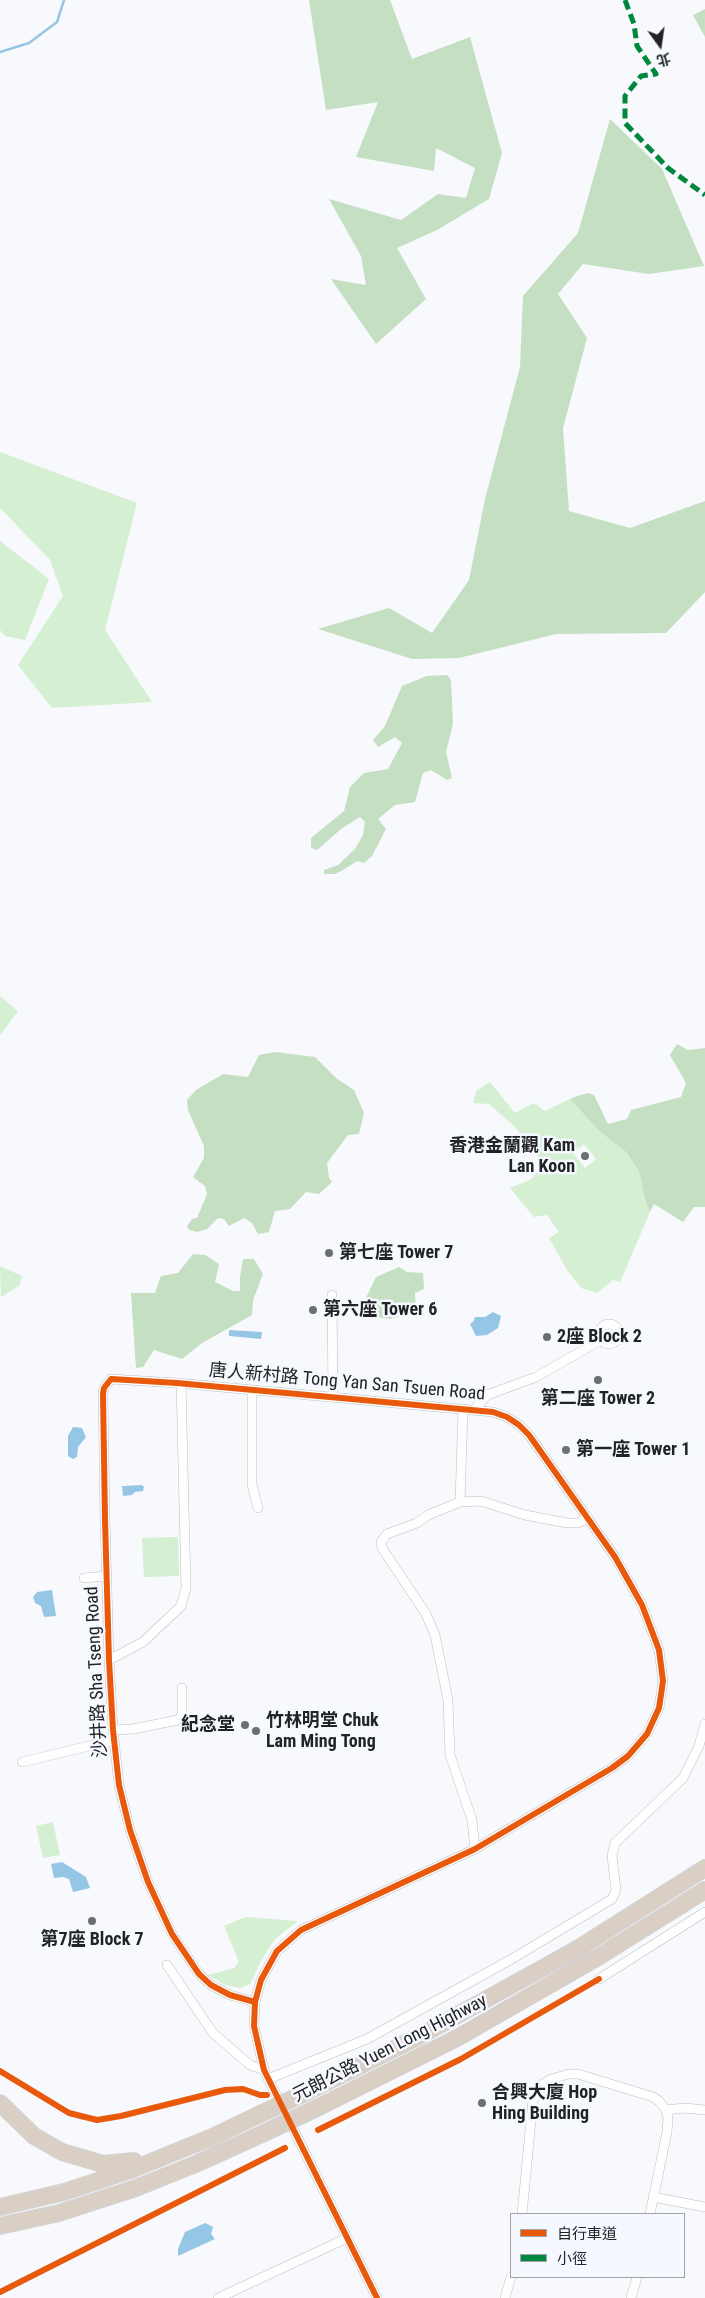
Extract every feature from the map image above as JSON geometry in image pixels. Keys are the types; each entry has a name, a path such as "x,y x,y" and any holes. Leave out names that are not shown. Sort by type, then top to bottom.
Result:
{"highway":[{"name":"元朗公路 Yuen Long Highway","path":"0,2208 64,2192 163,2158 309,2091 418,2037 577,1949 705,1868"},
{"name":"元朗公路 Yuen Long Highway","path":"0,2226 59,2213 151,2183 318,2108 482,2024 600,1956 705,1890"},
{"path":"0,2103 34,2136 48,2145 78,2158 103,2164 117,2164 143,2159 212,2137"},
{"path":"0,2236 59,2213"}],"street":[{"path":"332,1295 333,1397"},
{"path":"474,1410 487,1395 536,1377 601,1340"},
{"name":"唐人新村路 Tong Yan San Tsuen Road","path":"112,1379 181,1383 500,1414 524,1429 588,1518 623,1570 649,1619 659,1650 663,1670 663,1690 659,1708 652,1726 642,1742 621,1762 475,1849 301,1930 284,1944 271,1960 261,1980 255,2002 254,2026 264,2070 377,2298"},
{"name":"沙井路 Sha Tseng Road","path":"112,1379 104,1388 103,1394 109,1660 114,1740 120,1785 130,1830 148,1882 166,1922 204,1980 224,1993 255,2002"},
{"path":"109,1660 143,1642 181,1606 186,1588 181,1383"},
{"path":"252,1390 252,1485 258,1508"},
{"path":"460,1502 463,1409"},
{"path":"475,1849 472,1820 450,1755 448,1700 435,1635 426,1614 382,1548 381,1542 387,1534 417,1523 428,1514 460,1502 480,1501 525,1516 567,1523 578,1523 588,1518"},
{"path":"84,1578 107,1576"},
{"path":"113,1730 133,1729 178,1720 182,1714 182,1688"},
{"path":"268,2079 367,2039 510,1960 612,1898 616,1890 612,1856 615,1843 683,1778 699,1746 705,1724"},
{"path":"22,1762 114,1740"},
{"path":"599,1979 705,1912"},
{"path":"168,1966 213,2032 250,2065 264,2070"},
{"path":"522,2213 533,2100 543,2084 560,2075 578,2074 653,2097 666,2110 668,2118 666,2132 650,2213"},
{"path":"666,2110 677,2108 705,2110"},
{"path":"653,2197 705,2207"},
{"path":"218,2298 348,2238"},
{"path":"505,2298 511,2278"},
{"path":"631,2298 637,2278"}],"green space":[{"path":"309,0 390,0 412,59 470,37 502,153 489,199 437,230 397,248 426,299 376,344 331,279 366,285 361,256 329,199 401,220 438,194 466,198 475,168 436,148 434,171 356,157 378,102 326,110"},
{"path":"705,9 705,37 693,15"},
{"path":"610,119 662,169 704,266 649,274 583,264 558,294 587,338 563,428 569,511 630,528 705,501 705,592 666,633 556,634 459,658 412,659 318,629 389,608 432,633 469,580 485,499 520,367 523,296 578,233"},
{"path":"0,452 137,503 105,630 152,702 52,708 18,665 63,596 50,560 0,508"},
{"path":"0,541 49,579 25,640 5,636 0,630"},
{"path":"447,675 451,680 453,724 446,752 452,778 447,780 431,770 423,773 415,802 395,805 378,819 386,829 372,856 364,863 357,861 335,874 324,874 324,870 338,865 355,849 363,835 365,822 360,817 341,829 317,850 311,848 311,838 344,811 350,787 364,773 388,769 402,743 395,737 378,747 373,740 385,726 402,686 427,676"},
{"path":"0,996 18,1011 0,1035"},
{"path":"677,1044 688,1050 705,1048 705,1207 694,1207 683,1222 654,1204 650,1212 646,1203 639,1171 626,1152 599,1131 570,1099 588,1093 594,1095 608,1124 627,1119 631,1110 681,1097 686,1083 670,1055"},
{"path":"275,1052 315,1057 336,1078 354,1090 364,1113 359,1134 348,1135 327,1163 329,1178 332,1182 319,1194 306,1192 290,1209 275,1211 269,1232 258,1234 252,1223 244,1218 229,1226 224,1219 218,1218 207,1229 197,1232 189,1230 187,1226 192,1219 197,1218 207,1194 205,1186 193,1177 204,1158 204,1146 188,1110 187,1100 196,1090 223,1074 248,1077 259,1055"},
{"path":"490,1082 515,1113 534,1103 545,1111 570,1099 599,1131 626,1152 639,1171 646,1203 650,1212 620,1282 613,1280 597,1293 581,1288 567,1270 549,1238 559,1232 547,1215 534,1217 510,1188 530,1180 544,1165 515,1127 489,1104 473,1103 476,1091","holes":["584,1144 596,1159 585,1168 573,1153"]},
{"path":"193,1254 205,1255 219,1264 215,1282 233,1291 240,1291 243,1259 254,1259 263,1274 253,1300 252,1315 202,1343 182,1359 154,1350 143,1367 136,1368 131,1293 155,1293 161,1276 178,1273"},
{"path":"0,1266 22,1276 20,1285 1,1297"},
{"path":"399,1267 407,1272 423,1273 424,1289 415,1293 416,1313 389,1319 374,1317 363,1304 376,1277"},
{"path":"178,1537 179,1576 144,1577 142,1538"},
{"path":"53,1822 60,1855 43,1858 36,1826"},
{"path":"246,1917 298,1921 275,1939 261,1961 250,1984 240,1988 225,1985 208,1975 234,1968 239,1962 224,1926"}],"water":[{"path":"493,1312 501,1316 498,1328 487,1335 476,1336 470,1324 475,1317 485,1317"},
{"path":"229,1330 262,1332 261,1339 229,1336"},
{"path":"73,1427 82,1428 86,1437 78,1447 77,1457 73,1459 68,1456 68,1436"},
{"path":"142,1485 144,1487 143,1491 123,1496 122,1486"},
{"path":"52,1590 56,1616 44,1617 41,1606 35,1603 33,1597 37,1592"},
{"path":"62,1862 86,1877 90,1888 73,1892 69,1879 63,1877 54,1878 51,1864"},
{"path":"205,2223 213,2227 211,2234 215,2239 178,2256 178,2249 185,2232"}],"waterway":[{"path":"0,52 29,43 57,22 64,0"}],"marked path":[{"path":"625,0 634,24 637,46 656,74 641,76 625,96 625,123 668,168 705,195"}],"cycle path":[{"path":"255,2002 230,1995 211,1985 199,1974 172,1934 148,1882 130,1830 119,1785 113,1730 109,1660 105,1520 103,1394 104,1388 111,1379 177,1383 493,1412 507,1417 529,1435 615,1557 642,1605 659,1650 663,1681 659,1708 647,1734 628,1756 612,1768 475,1849 301,1930 277,1951 261,1980 255,2002 254,2026 264,2070 377,2298"},
{"path":"318,2130 461,2059 599,1979"},
{"path":"0,2071 69,2113 97,2120 121,2116 225,2090 243,2089 260,2095 267,2095"},
{"path":"0,2292 285,2148"}],"place":[{"name":"香港金蘭觀 Kam Lan Koon","path":"585,1156"},
{"name":"第七座 Tower 7","path":"329,1253"},
{"name":"第六座 Tower 6","path":"313,1310"},
{"name":"2座 Block 2","path":"547,1337"},
{"name":"第二座 Tower 2","path":"598,1380"},
{"name":"第一座 Tower 1","path":"566,1450"},
{"name":"紀念堂","path":"245,1725"},
{"name":"竹林明堂 Chuk Lam Ming Tong","path":"256,1731"},
{"name":"第7座 Block 7","path":"92,1921"},
{"name":"合興大廈 Hop Hing Building","path":"482,2103"}]}
